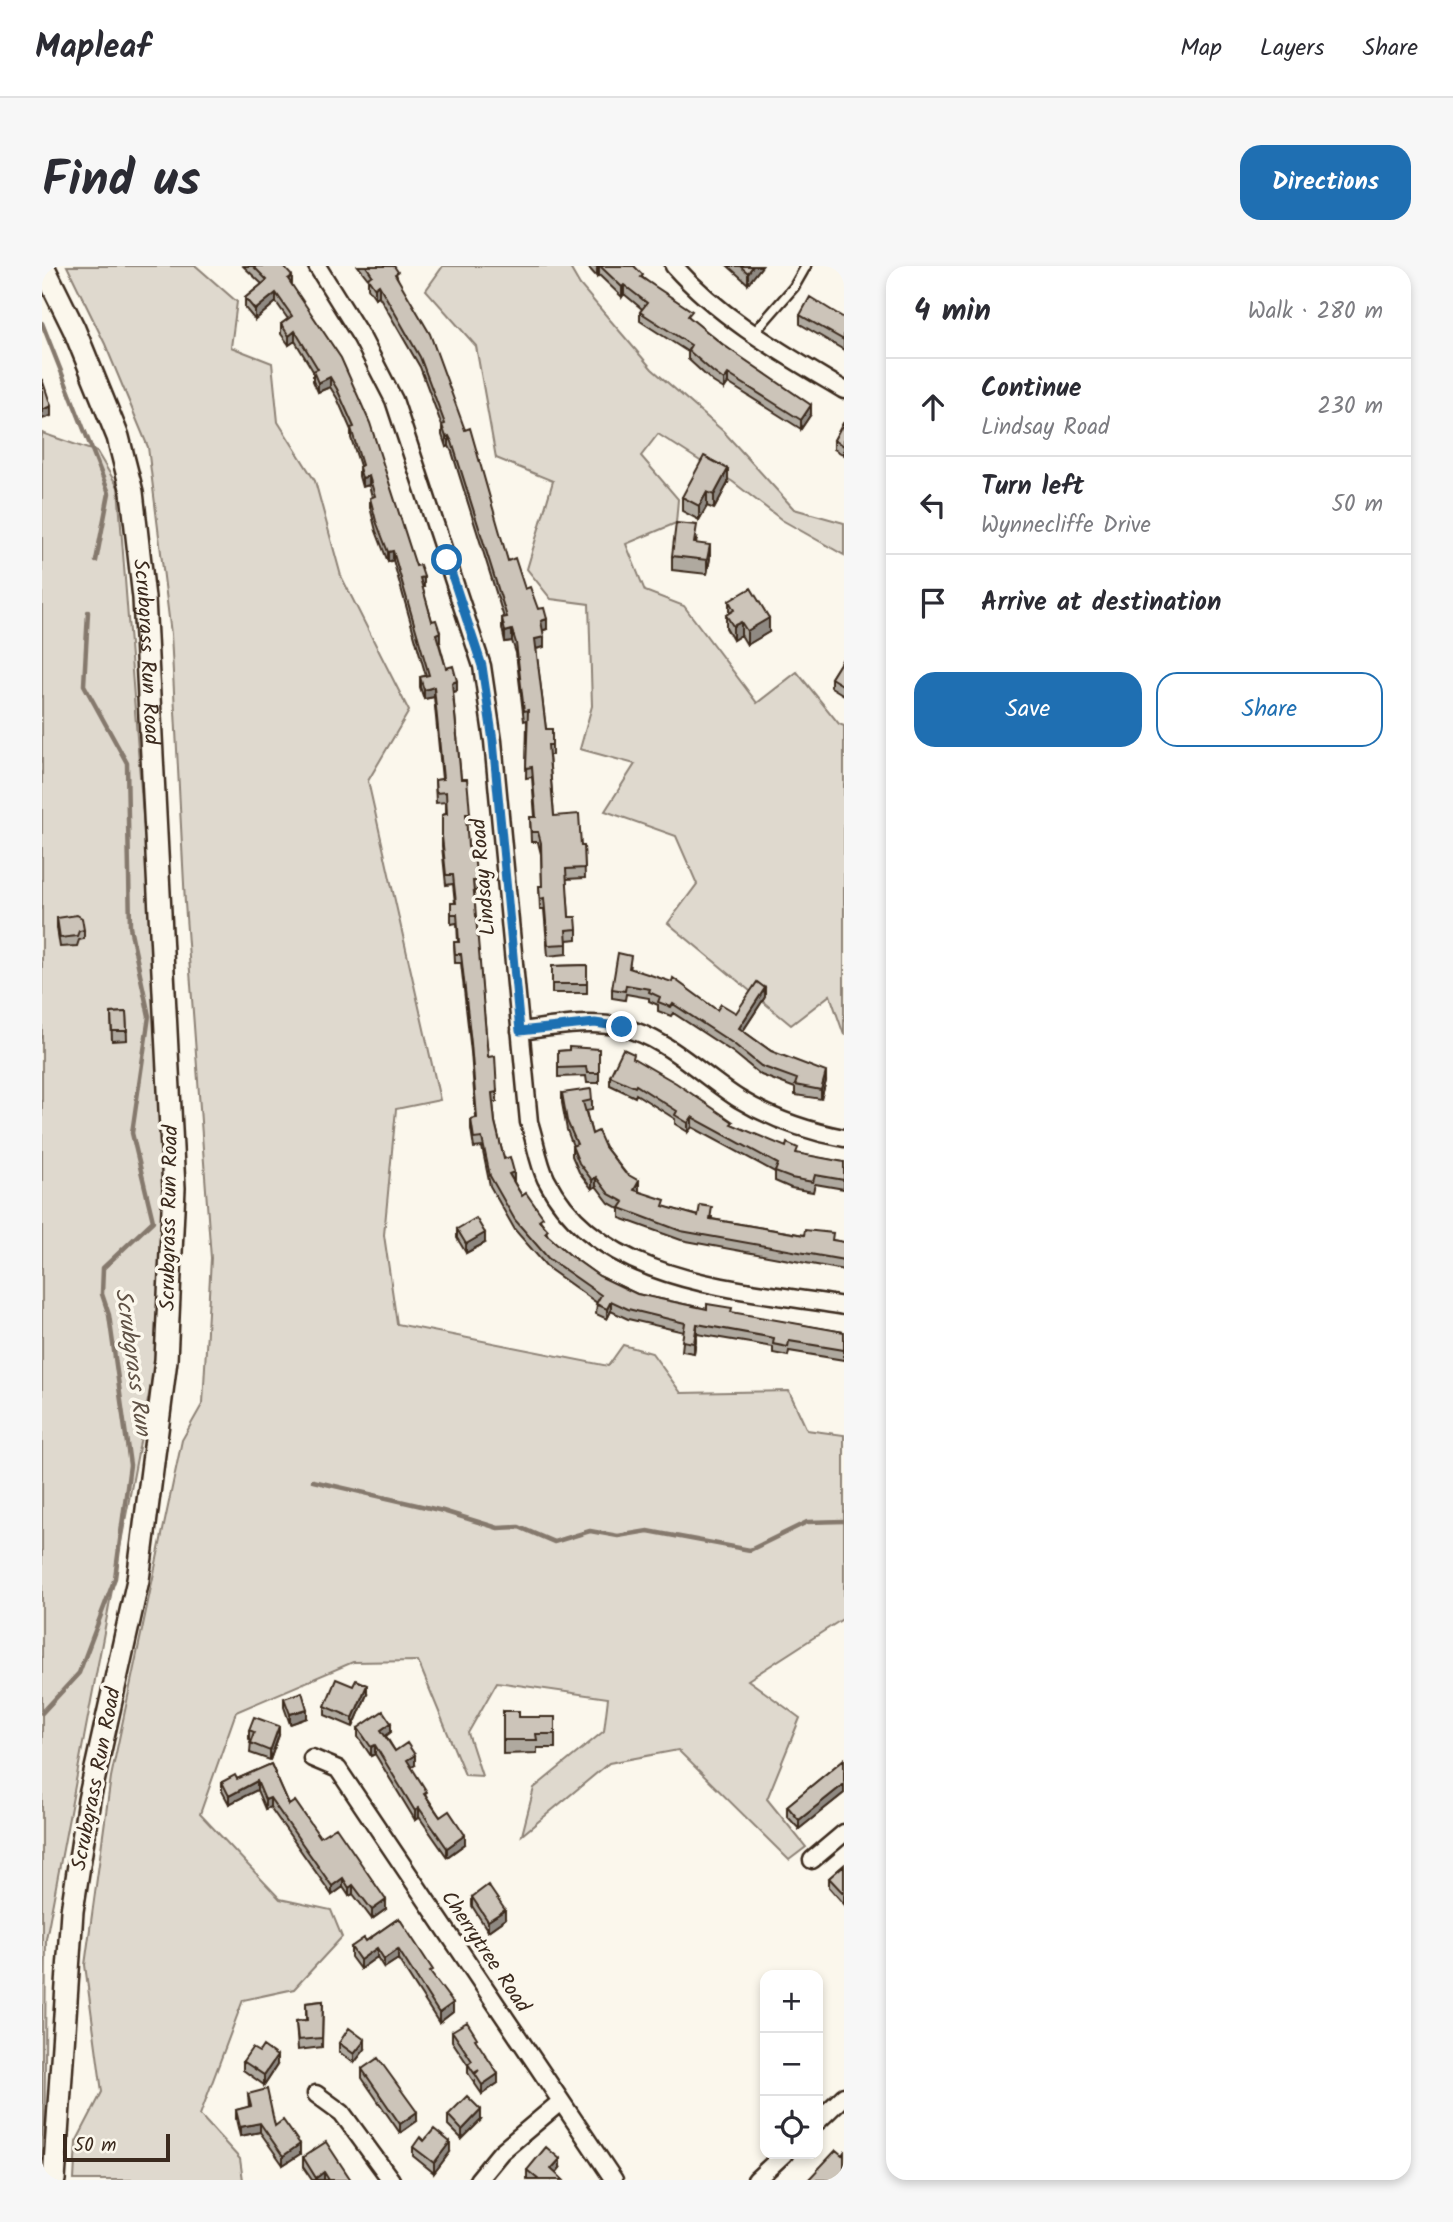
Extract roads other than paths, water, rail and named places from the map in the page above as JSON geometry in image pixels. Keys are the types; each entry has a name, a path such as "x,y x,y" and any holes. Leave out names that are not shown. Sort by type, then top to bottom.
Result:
{"street":[{"name":"Scrubgrass Run Road","path":"43,266 74,329 113,425 132,492 144,598 174,1188 166,1360 138,1580 89,1800 72,1911 54,2180"},
{"name":"Lindsay Road","path":"317,266 362,338 394,400 482,666 493,741 529,1122 546,1178 570,1213 605,1245 660,1271 844,1306"},
{"path":"674,266 694,289 753,334 844,390"},
{"path":"520,1031 595,1023 622,1027 652,1038 738,1098 771,1117 816,1133 844,1138"},
{"name":"Cherrytree Road","path":"312,1758 338,1769 559,2103 614,2180"},
{"path":"812,1860 844,1833"},
{"path":"316,2095 342,2113 391,2180"},
{"path":"823,2116 844,2096"},
{"path":"478,2180 501,2152 559,2103"},
{"path":"756,2180 779,2159"}],"lane":[{"path":"753,334 794,287 806,266"}],"waterway":[{"name":"Scrubgrass Run","path":"42,323 109,493 96,561"},
{"name":"Scrubgrass Run","path":"42,1713 79,1673 115,1578 130,1465 109,1315 102,1294 103,1268 153,1221 132,1133 149,1016 130,927 127,763 84,685 88,612"},
{"path":"313,1481 443,1511 498,1528 519,1527 554,1542 590,1531 618,1536 648,1531 750,1550 807,1522 844,1521"}]}
